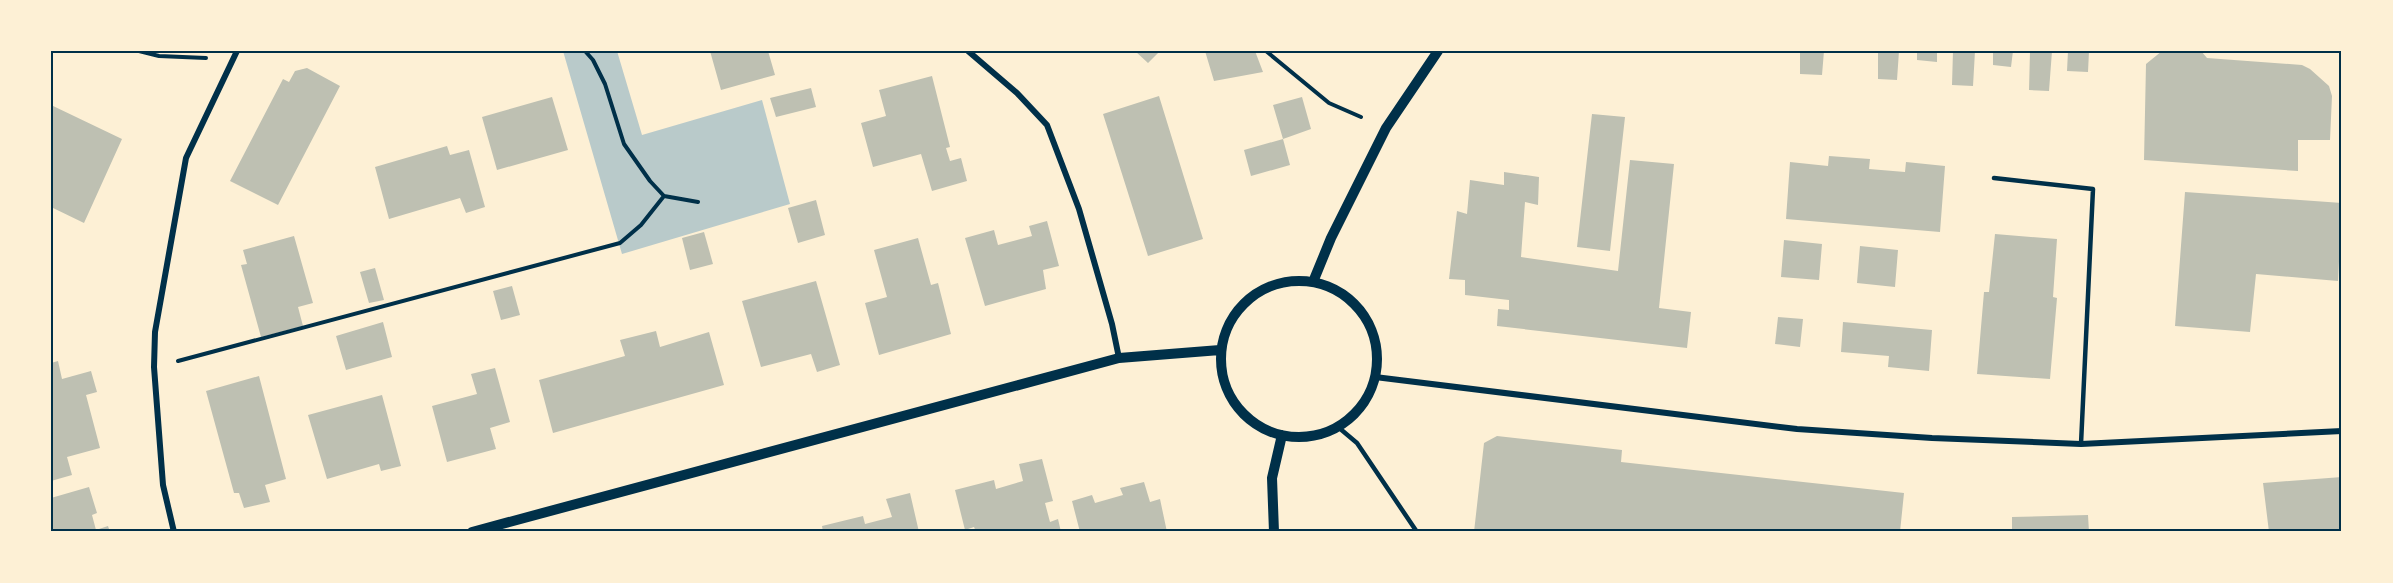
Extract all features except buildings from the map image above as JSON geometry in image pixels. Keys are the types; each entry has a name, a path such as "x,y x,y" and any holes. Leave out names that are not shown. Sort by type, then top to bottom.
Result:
{"street":[{"path":"174,532 163,485 154,367 155,332 186,158 237,51"},
{"path":"968,51 1017,93 1047,124 1079,209 1112,324 1119,358"},
{"path":"1313,282 1331,238 1386,128 1438,51"},
{"path":"1295,280 1313,282 1333,288 1351,301 1365,317 1373,336 1377,356 1375,377 1361,406 1338,427 1310,436 1282,435 1260,427 1242,413 1229,394 1221,373 1220,350 1224,332 1245,301 1276,283 1295,280"},
{"path":"472,532 1119,358 1220,350"},
{"path":"1375,377 1797,429 1932,438 2081,444 2342,431"},
{"path":"1274,532 1272,478 1282,435"}],"lane":[{"path":"1994,178 2093,189 2081,444"},
{"path":"1338,427 1357,442 1417,532"}],"path":[{"path":"139,51 159,56 232,59"},
{"path":"585,51 593,60 605,84 624,144 650,181 664,196 699,202"},
{"path":"1266,51 1329,103 1386,128"},
{"path":"154,367 620,243 641,225 664,196"}],"shaded area":[{"path":"563,51 617,51 642,135 762,100 790,204 622,254"}]}
